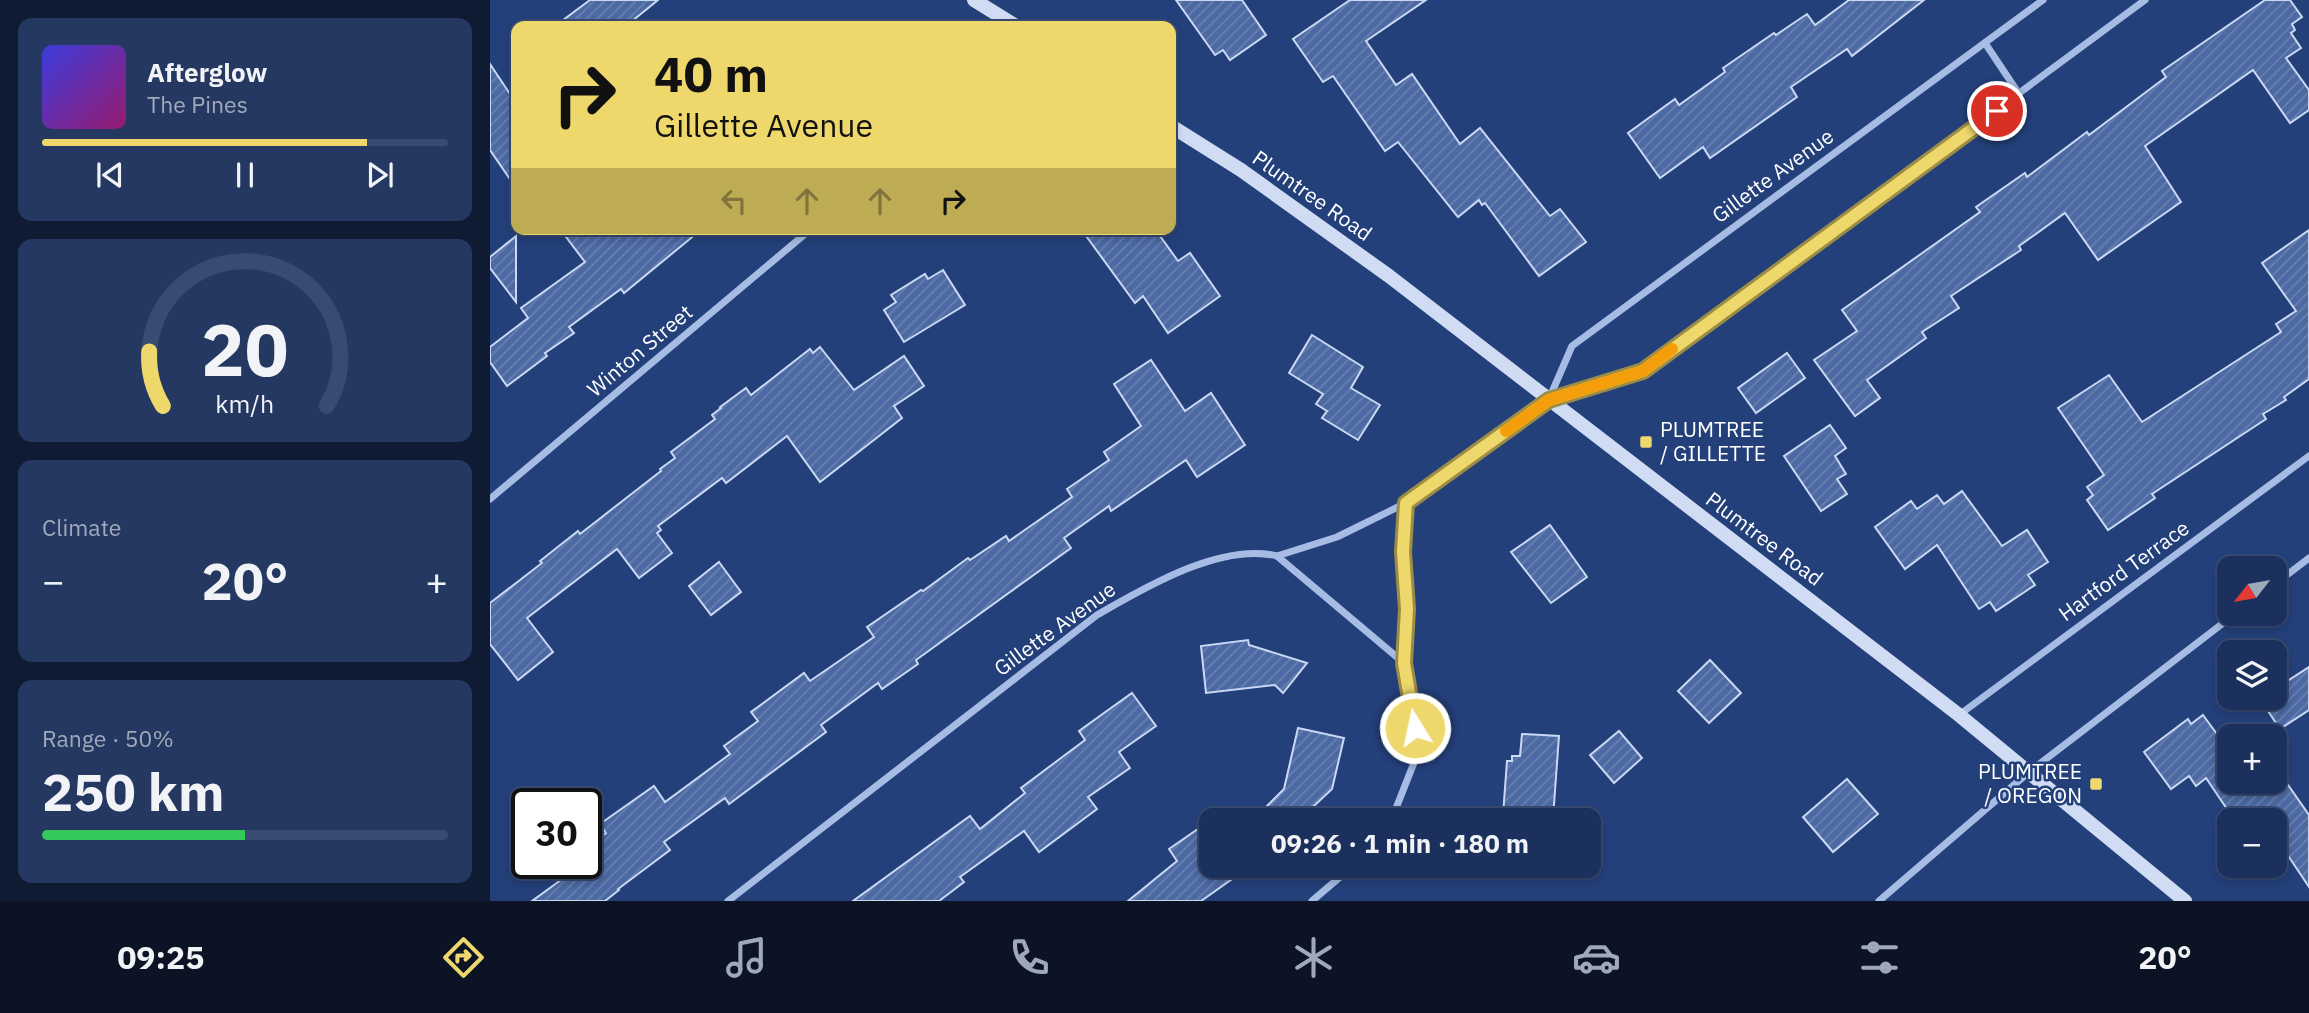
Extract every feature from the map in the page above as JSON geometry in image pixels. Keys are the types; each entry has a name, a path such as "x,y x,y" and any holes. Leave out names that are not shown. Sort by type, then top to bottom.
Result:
{"street":[{"path":"975,0 1008,21"},
{"name":"Gillette Avenue","path":"1549,400 1572,346 2043,0"},
{"name":"Gillette Avenue","path":"728,901 1097,615 1154,583 1211,561 1239,554 1277,556 1337,537 1406,503 1549,400 1643,371 2145,0"},
{"path":"1985,43 2019,94"},
{"name":"Plumtree Road","path":"1176,130 1241,170 1389,276 1959,715 2185,901"},
{"name":"Winton Street","path":"490,499 804,235"},
{"name":"Hartford Terrace","path":"1959,715 2309,456"},
{"path":"1396,808 1419,750 1404,663 1407,609 1403,552 1406,503"},
{"path":"1277,556 1404,663"},
{"path":"2287,575 2309,558"},
{"path":"1879,901 2029,772 2219,626"},
{"path":"1312,901 1339,878"}],"building":[{"path":"590,0 658,0 632,21 562,21"},
{"path":"1176,0 1242,0 1266,35 1230,60 1223,50 1215,55"},
{"path":"1350,0 1426,0 1366,41 1396,85 1412,74 1460,144 1480,128 1550,216 1560,209 1586,242 1539,276 1485,203 1482,205 1479,200 1458,217 1398,142 1385,151 1333,76 1323,82 1293,39"},
{"path":"1849,0 1924,0 1852,56 1847,49 1791,87 1797,97 1710,158 1703,147 1660,178 1628,133 1675,99 1679,105 1725,72 1723,68 1774,33 1776,35 1807,14 1815,25"},
{"path":"2265,0 2290,0 2302,17 2292,24 2295,30 2291,33 2301,48 2286,58 2309,90 2309,110 2290,123 2253,70 2145,146 2181,202 2098,260 2065,213 2019,246 2021,250 1951,296 1959,308 1922,332 1926,338 1867,380 1880,398 1855,416 1814,360 1857,331 1842,310 1980,212 1976,207 2025,173 2027,177 2087,132 2089,135 2166,77 2162,71"},
{"path":"490,64 511,96 511,181 490,150"},
{"path":"2309,230 2309,379 2284,397 2286,400 2263,414 2266,419 2152,494 2155,498 2108,530 2087,500 2093,495 2087,487 2104,475 2058,408 2109,375 2142,422 2281,332 2276,324 2296,311 2262,263"},
{"path":"565,235 695,235 624,293 621,289 569,327 574,333 545,353 547,356 507,386 490,362 490,347 528,318 521,308 585,262"},
{"path":"1085,235 1159,235 1178,261 1190,253 1220,296 1168,333 1143,296 1135,303"},
{"path":"516,236 516,302 490,268 490,257"},
{"path":"943,270 965,305 904,342 884,310 896,302 891,295 925,274 928,279"},
{"path":"1312,335 1363,367 1351,388 1380,405 1358,440 1322,418 1327,411 1316,404 1323,394 1289,373"},
{"path":"820,347 854,390 904,356 924,386 894,406 902,418 820,482 787,436 726,483 722,478 658,526 661,530 657,533 672,553 639,578 617,549 527,618 553,652 518,680 490,644 490,603 578,531 580,534 661,471 660,469 675,458 671,452 715,419 712,415 720,407 746,388 751,395 810,349 813,353"},
{"path":"1787,353 1805,378 1756,413 1738,388"},
{"path":"1151,360 1185,411 1211,393 1245,445 1197,477 1186,460 1111,511 1109,506 1064,538 1071,548 916,660 918,664 882,689 878,683 821,725 826,732 729,804 725,798 664,842 670,850 605,901 532,901 562,879 602,879 602,836 606,833 602,823 654,786 665,802 730,754 724,746 758,721 751,712 804,673 810,681 874,637 867,627 968,558 970,560 1006,536 1009,541 1072,497 1067,489 1109,460 1104,452 1141,426 1114,384"},
{"path":"1830,425 1846,448 1835,456 1846,474 1837,479 1847,494 1821,511 1784,456"},
{"path":"1962,491 2002,546 2027,530 2048,562 2028,575 2035,585 1996,611 1990,602 1979,609 1937,545 1905,569 1875,527 1911,501 1917,509 1937,495 1944,504"},
{"path":"1550,525 1587,577 1551,603 1511,552"},
{"path":"719,562 741,592 711,615 689,586"},
{"path":"1248,640 1249,645 1307,663 1283,693 1275,685 1206,693 1201,646"},
{"path":"1710,660 1741,693 1709,723 1678,691"},
{"path":"2309,667 2309,710 2287,724 2277,724 2267,710 2287,710 2287,681"},
{"path":"1132,693 1156,726 1119,752 1130,768 1088,797 1097,809 1039,852 1024,831 960,877 964,882 939,901 853,901 970,816 980,829 1025,793 1021,788 1085,740 1079,731"},
{"path":"2203,715 2217,734 2217,794 2287,794 2287,783 2309,815 2309,887 2287,854 2287,808 2226,808 2206,778 2196,786 2189,776 2171,789 2144,752 2188,719 2191,724"},
{"path":"1298,728 1344,738 1332,789 1312,808 1265,808 1284,789"},
{"path":"1619,731 1642,758 1614,783 1590,755"},
{"path":"1522,734 1559,736 1554,808 1504,808 1507,761 1512,761 1512,756 1520,756"},
{"path":"1847,779 1878,814 1833,852 1803,817"},
{"path":"1199,828 1199,878 1234,878 1201,901 1128,901 1177,861 1169,849"}],"slow traffic":[{"path":"1506,431 1549,400 1643,371 1672,349"}],"place":[{"name":"PLUMTREE / GILLETTE","path":"1646,442"},
{"name":"PLUMTREE / OREGON","path":"2096,784"}],"route":[{"path":"1415,728 1404,663 1407,609 1403,552 1406,503 1549,400 1643,371 1997,111"}]}
